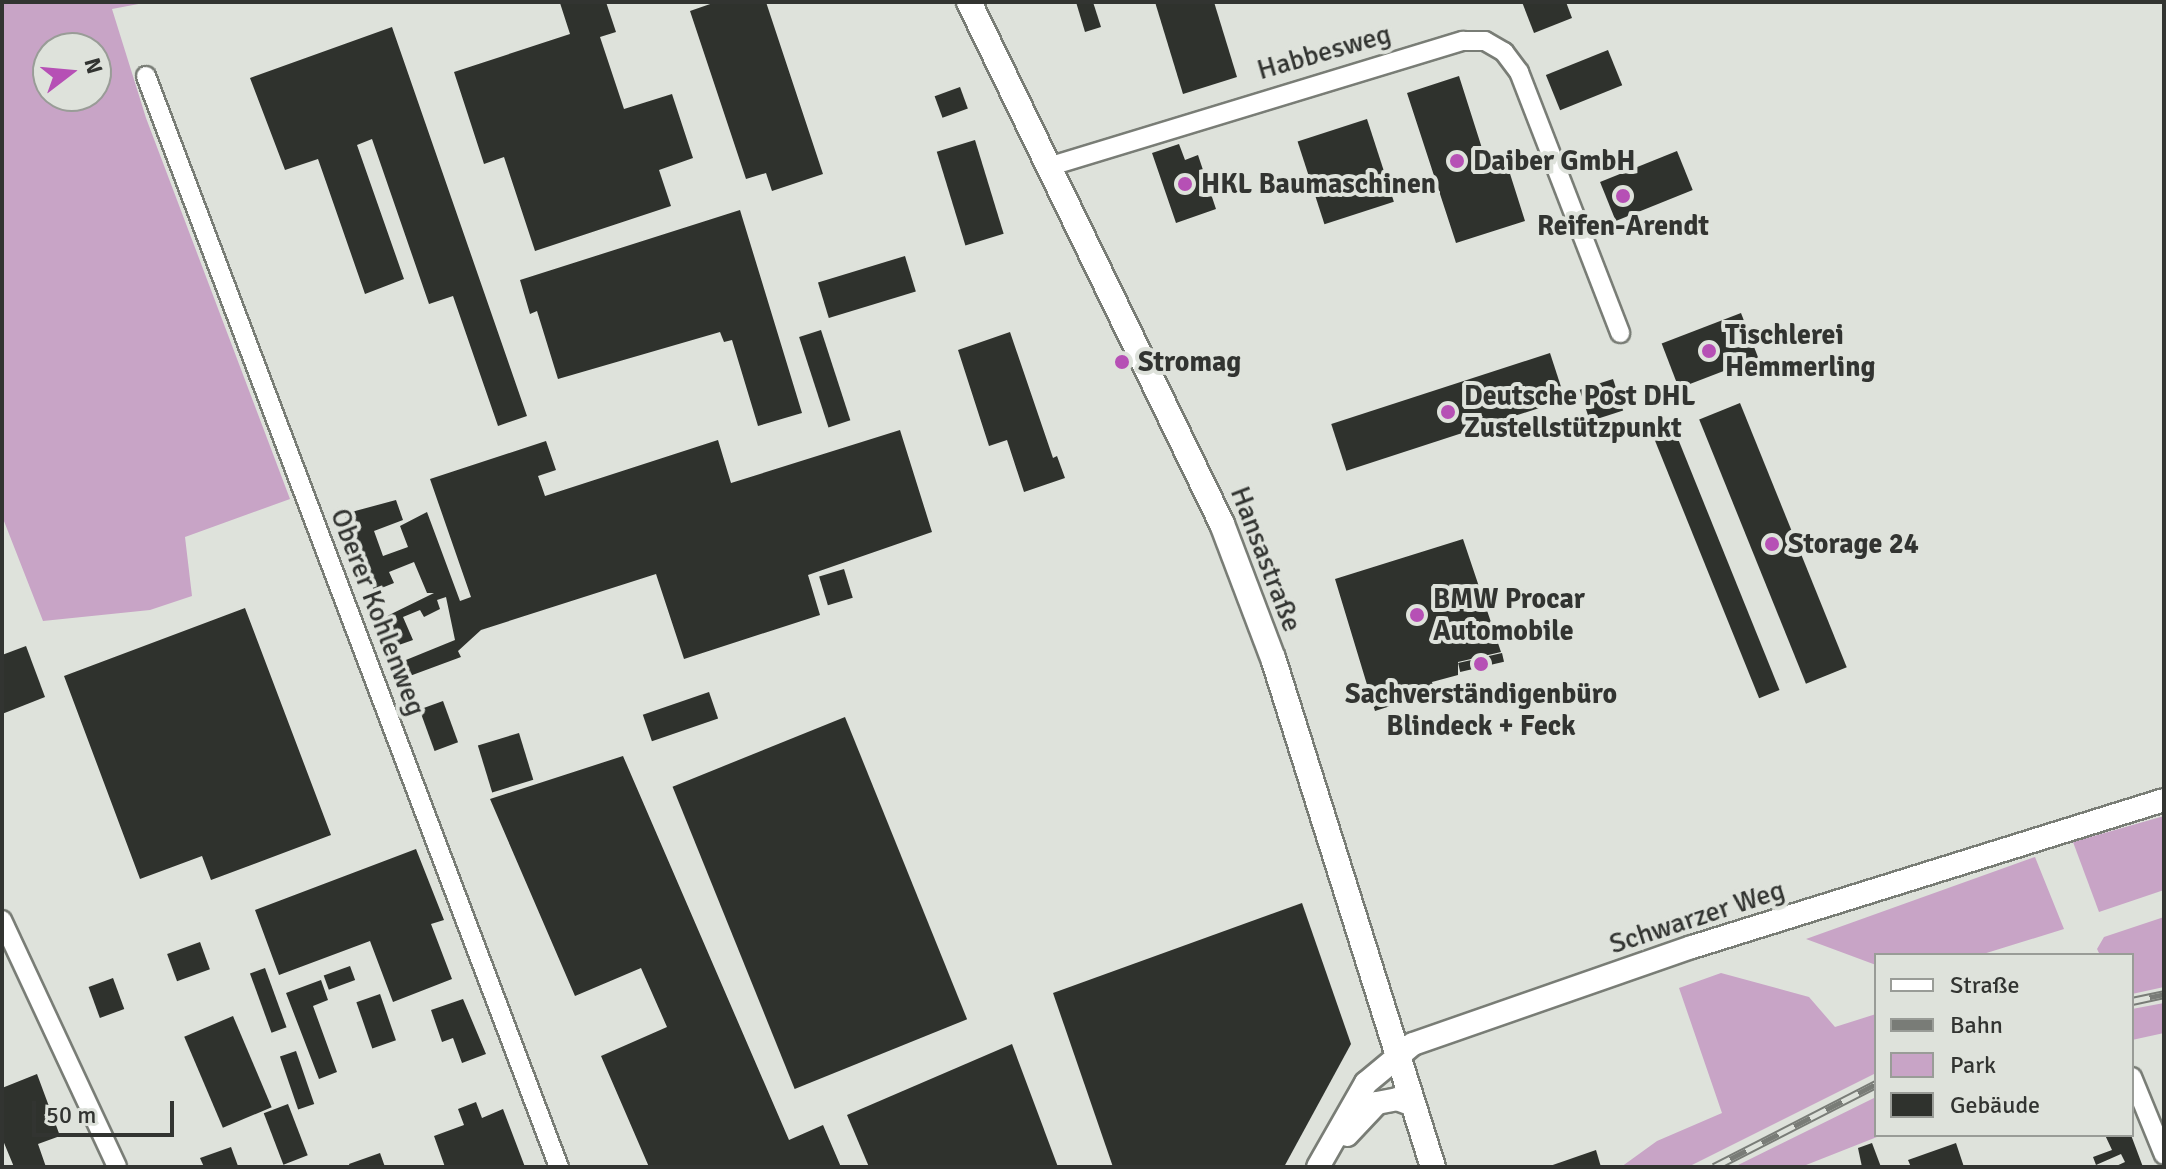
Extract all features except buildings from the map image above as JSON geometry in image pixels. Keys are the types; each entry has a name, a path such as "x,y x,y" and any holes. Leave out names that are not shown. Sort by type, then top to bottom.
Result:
{"main road":[{"name":"Hansastraße","path":"969,2 1222,524 1273,658 1433,1167"}],"street":[{"name":"Habbesweg","path":"1051,166 1463,41 1485,41 1504,52 1519,72 1620,333"},
{"name":"Oberer Kohlenweg","path":"146,76 559,1167"},
{"name":"Schwarzer Weg","path":"1320,1164 1366,1083 1398,1053 1456,1026 1692,947 2164,800"},
{"path":"2,920 117,1167"},
{"path":"2134,1082 2164,1155"},
{"path":"1320,1164 1377,1103 1397,1099 1413,1105"}],"green space":[{"path":"149,2 112,9 146,118 290,499 185,537 192,596 150,610 43,621 2,516 2,4"},
{"path":"2164,816 2164,890 2099,912 2073,842"},
{"path":"2035,857 2064,929 1986,953 1874,953 1874,964 1806,939"},
{"path":"2164,917 2164,987 2134,994 2134,953 2099,953 2097,949 2104,937"},
{"path":"1721,973 1809,997 1835,1027 1874,1015 1874,1074 1688,1167 1621,1167 1657,1141 1722,1113 1679,988"},
{"path":"2164,1003 2164,1033 2134,1040 2134,1009"},
{"path":"1874,1098 1874,1137 1877,1137 1801,1167 1734,1167"}],"railway":[{"path":"2134,1001 2164,994"},
{"path":"1714,1167 1874,1085"}],"place":[{"name":"Daiber GmbH","path":"1457,161"},
{"name":"HKL Baumaschinen","path":"1185,184"},
{"name":"Reifen-Arendt","path":"1623,196"},
{"name":"Tischlerei Hemmerling","path":"1709,351"},
{"name":"Stromag","path":"1122,362"},
{"name":"Deutsche Post DHL Zustellstützpunkt","path":"1448,412"},
{"name":"Storage 24","path":"1772,544"},
{"name":"BMW Procar Automobile","path":"1417,615"},
{"name":"Sachverständigenbüro Blindeck + Feck","path":"1481,664"}]}
